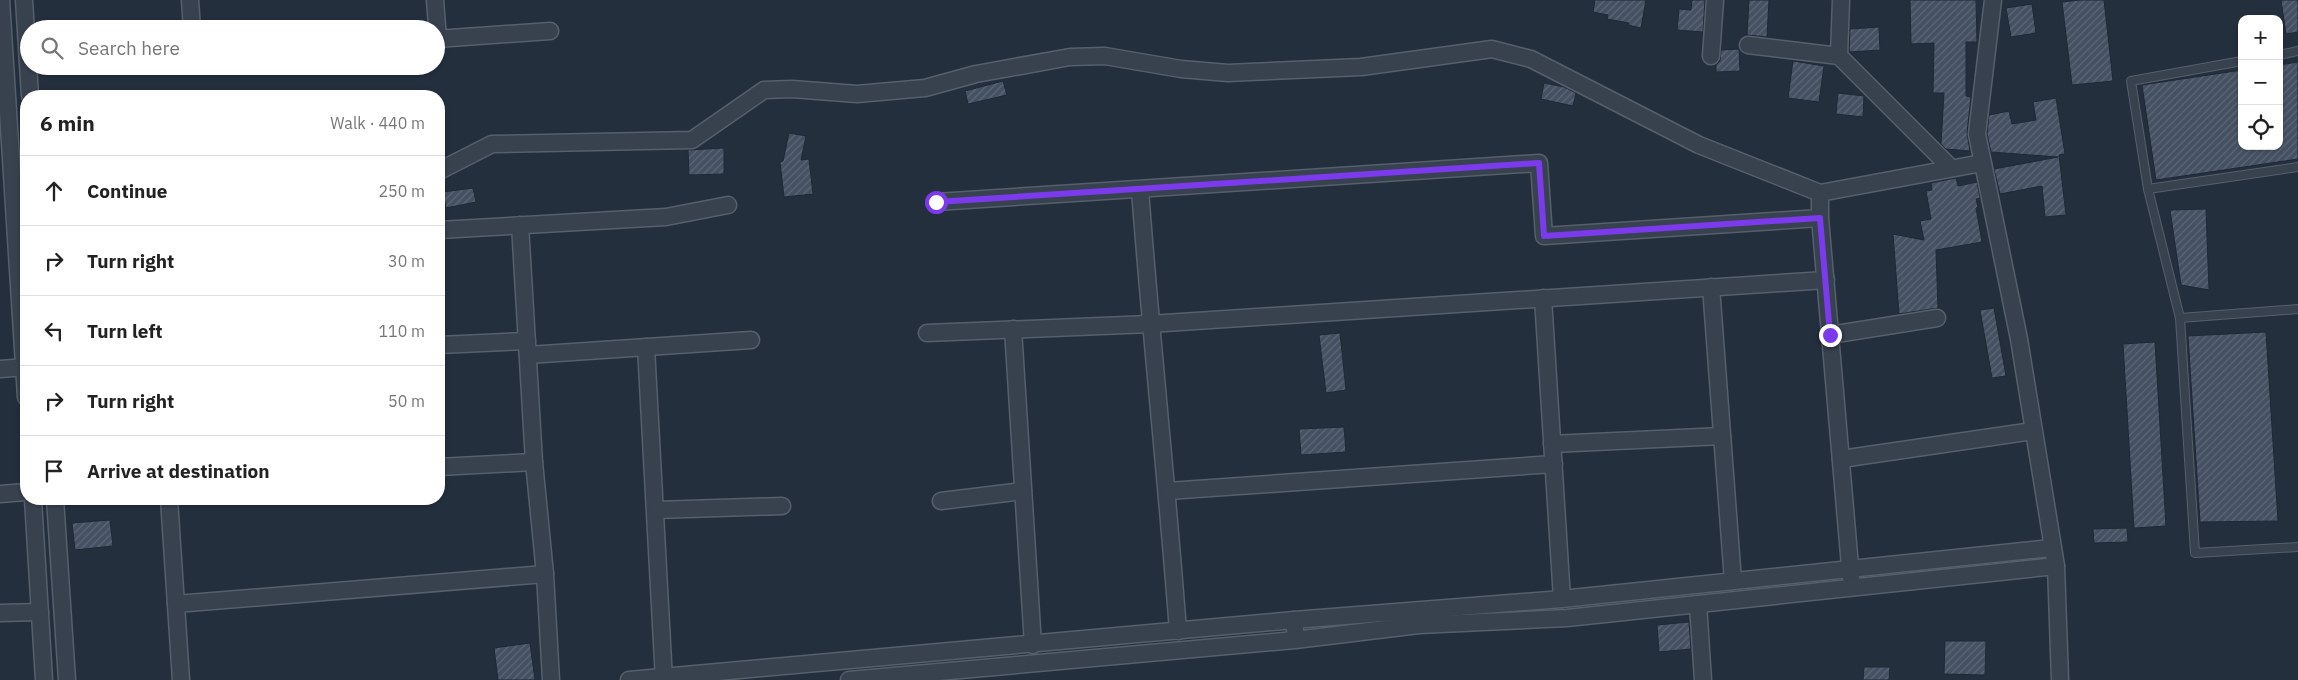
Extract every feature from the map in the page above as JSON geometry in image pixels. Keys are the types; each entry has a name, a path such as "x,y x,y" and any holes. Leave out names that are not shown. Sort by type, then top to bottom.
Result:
{"street":[{"path":"1,0 4,126 20,310"},
{"path":"24,0 28,20"},
{"path":"190,0 191,20"},
{"path":"435,0 436,20"},
{"path":"1710,56 1715,0"},
{"path":"1839,56 1841,0"},
{"path":"1993,0 1977,134 2019,339 2056,566 2060,680"},
{"path":"445,38 550,31"},
{"path":"1748,45 1839,56 1950,168"},
{"path":"445,168 492,144 692,140 764,90 792,89 857,94 925,88 976,74 1070,57 1104,56 1181,69 1228,73 1361,67 1492,49 1531,59 1699,145 1820,193 1982,163"},
{"path":"31,90 34,75"},
{"path":"936,202 1539,163 1544,236 1820,218"},
{"path":"1140,190 1150,324 1168,491 1178,631"},
{"path":"1820,193 1820,218 1852,588"},
{"path":"445,230 666,217 728,206"},
{"path":"520,225 534,462 545,574 552,680"},
{"path":"927,334 1150,324 1826,280"},
{"path":"1711,287 1733,581"},
{"path":"1543,298 1562,599"},
{"path":"1830,335 1937,318"},
{"path":"1013,329 1033,645"},
{"path":"445,345 528,348 646,347 751,340"},
{"path":"646,347 664,678"},
{"path":"0,368 20,367"},
{"path":"1841,459 2034,431"},
{"path":"1552,444 1722,436"},
{"path":"445,467 534,462"},
{"path":"1168,491 1554,464"},
{"path":"941,501 1023,491"},
{"path":"0,494 20,492"},
{"path":"33,505 44,680"},
{"path":"55,505 67,680"},
{"path":"169,505 181,680"},
{"path":"656,510 782,506"},
{"path":"849,680 945,676 1295,640 1419,618 1562,599 2052,548"},
{"path":"629,680 1294,620 1566,618 2056,566"},
{"path":"176,604 545,574"},
{"path":"1698,604 1703,680"},
{"path":"0,613 40,612"},
{"path":"1294,620 1295,640"}],"lane":[{"path":"2283,54 2298,51"},
{"path":"2238,62 2131,81 2148,189 2180,318 2195,553 2298,547"},
{"path":"2148,189 2298,167"},
{"path":"2180,318 2298,309"}],"building":[{"path":"1595,0 1646,0 1641,28 1628,25 1629,23 1607,19 1608,15 1593,12"},
{"path":"1692,0 1705,0 1703,32 1677,30 1679,9 1691,10"},
{"path":"1749,0 1769,0 1767,37 1747,35"},
{"path":"1910,0 1976,0 1977,42 1966,42 1966,96 1971,97 1967,133 1970,151 1946,149 1941,144 1944,93 1933,93 1934,43 1911,44"},
{"path":"2104,0 2113,81 2072,85 2062,2"},
{"path":"2281,0 2298,0 2298,32 2286,34"},
{"path":"2032,4 2036,33 2011,37 2006,8"},
{"path":"1879,27 1880,50 1849,52 1850,29"},
{"path":"1739,49 1740,71 1716,72 1716,65 1720,61 1721,50"},
{"path":"1793,61 1824,66 1819,102 1788,98"},
{"path":"2298,62 2298,159 2156,180 2142,85 2238,71 2238,150 2283,150 2283,64"},
{"path":"1003,81 1007,95 968,104 965,91"},
{"path":"1544,83 1564,87 1576,93 1573,106 1541,99"},
{"path":"1838,93 1864,96 1863,117 1836,114"},
{"path":"2056,98 2065,154 2059,155 2066,215 2045,217 2042,186 2000,194 1994,169 2058,157 1991,152 1987,134 1989,115 2009,111 2012,124 2036,120 2033,102"},
{"path":"789,133 806,136 801,160 809,159 813,194 784,197 780,162 783,161"},
{"path":"724,148 724,174 689,175 688,150"},
{"path":"1956,178 1958,186 1977,182 1980,198 1976,199 1978,207 1976,208 1982,242 1936,250 1938,308 1899,314 1893,234 1924,240 1920,221 1931,219 1926,191 1932,190 1931,183"},
{"path":"473,188 476,202 446,208 445,192"},
{"path":"2206,209 2209,290 2181,285 2170,210"},
{"path":"1994,308 2006,376 1992,378 1980,310"},
{"path":"2266,332 2278,521 2200,522 2188,336"},
{"path":"1340,333 1346,390 1326,393 1319,335"},
{"path":"2155,342 2166,526 2134,528 2123,344"},
{"path":"1344,427 1346,452 1301,455 1299,429"},
{"path":"110,520 113,546 75,550 72,523"},
{"path":"2127,528 2128,542 2094,543 2093,529"},
{"path":"1689,622 1691,649 1659,652 1657,625"},
{"path":"1945,641 1986,641 1985,675 1944,674"},
{"path":"530,643 535,680 498,680 494,648"},
{"path":"1864,667 1890,667 1889,680 1863,680"}],"route":[{"path":"936,202 1539,163 1544,236 1820,218 1830,335"}]}
